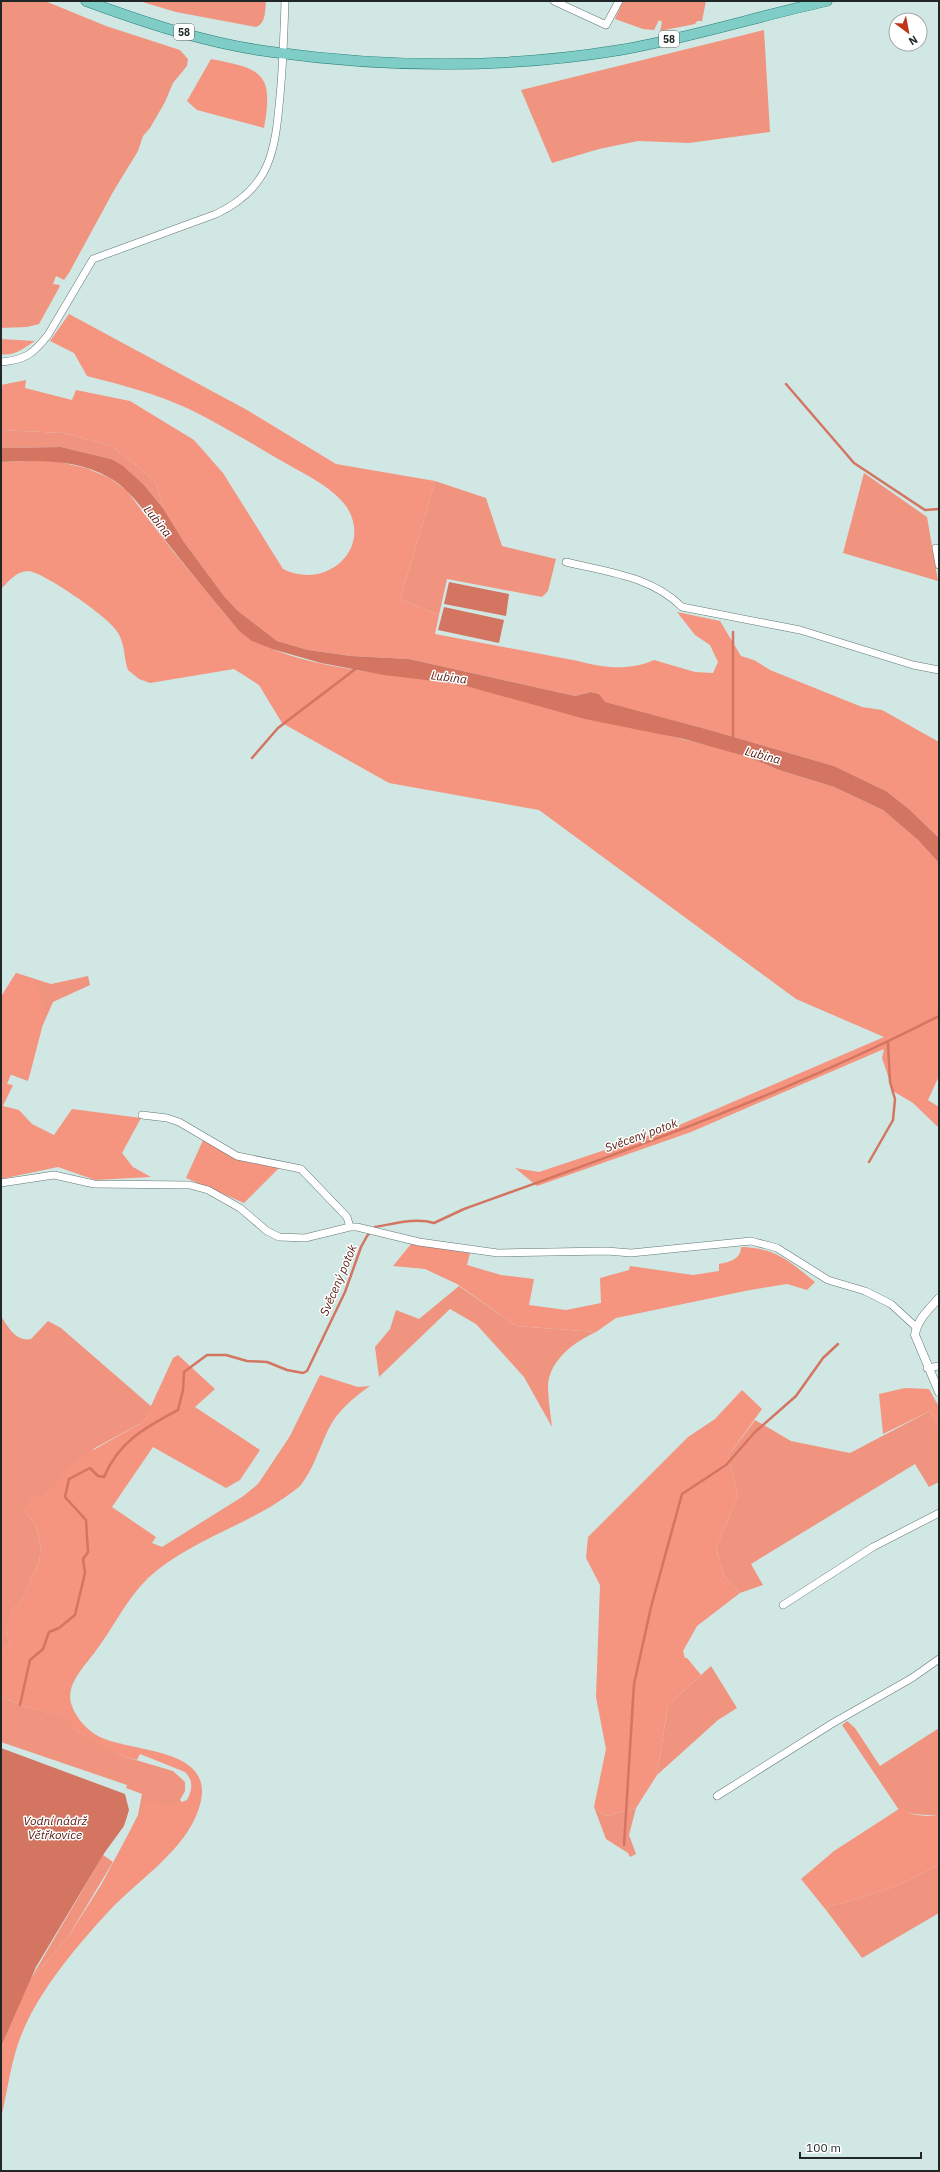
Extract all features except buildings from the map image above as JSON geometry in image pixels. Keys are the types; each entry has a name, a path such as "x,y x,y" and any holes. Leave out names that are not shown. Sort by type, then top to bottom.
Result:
{"main road":[{"name":"58","path":"86,1 141,21 212,40 284,53 381,63 464,66 538,61 621,50 703,32 827,1"}],"street":[{"path":"1,362 17,361 29,355 40,345 48,336 93,259 230,208 256,184 266,168 276,142 284,53 285,1"},
{"path":"554,1 606,25 619,1"},
{"path":"936,548 939,565"},
{"path":"566,562 653,585 670,595 682,607 800,630 913,665 939,670"},
{"path":"142,1115 167,1118 179,1122 237,1156 301,1169 347,1217 350,1227"},
{"path":"1,1183 54,1175 94,1184 190,1185 208,1190 240,1208 267,1231 280,1238 305,1238 350,1227 419,1242 498,1253 607,1251 631,1253 751,1241 777,1248 828,1280 863,1290 891,1304 916,1327"},
{"path":"939,1298 916,1327 917,1343 939,1392"},
{"path":"928,1368 939,1366"},
{"path":"783,1605 873,1547 939,1512"},
{"path":"717,1796 833,1723 912,1678 939,1659"}],"shaded area":[{"path":"1,1 45,1 106,26 180,50 188,59 187,66 173,83 165,102 150,128 143,136 138,151 113,192 69,273 64,280 56,276 53,284 60,285 59,288 39,324 27,327 1,328"},
{"path":"139,1 266,1 262,23 256,27 176,12"},
{"path":"623,1 706,1 702,21 697,21 695,24 660,31 662,22 659,20 654,30 643,29 615,19"},
{"path":"764,30 770,132 689,143 638,141 599,149 552,163 521,90"},
{"path":"211,59 242,66 253,70 260,76 265,84 267,95 267,109 264,128 197,110 187,101"},
{"path":"69,314 247,410 336,464 435,481 401,596 403,600 439,615 435,634 607,667 636,666 654,660 695,672 713,673 718,662 710,645 695,635 677,612 720,621 741,656 754,660 770,670 862,707 882,710 939,742 939,838 909,809 886,791 834,766 706,729 604,702 599,694 591,692 575,696 409,659 351,656 308,650 277,641 238,611 224,596 184,542 163,508 156,482 112,446 63,433 1,430 1,385 26,380 25,388 72,400 76,390 130,401 194,440 223,473 283,569 299,574 315,574 329,570 341,562 350,550 354,537 353,522 346,506 326,487 201,415 152,394 87,376 74,353 50,341"},
{"path":"1,339 35,341 15,353 6,355 1,354"},
{"path":"1,430 63,433 112,446 156,482 163,508 145,486 111,459 61,447 1,448"},
{"path":"50,460 86,468 110,478 127,491 172,550 239,631 262,644 287,654 315,662 375,673 468,686 711,746 748,757 779,770 834,787 883,810 918,840 939,863 939,1076 928,1100 939,1107 939,1128 913,1103 893,1091 882,1058 884,1049 691,1132 537,1186 515,1168 539,1172 677,1126 884,1037 796,999 539,810 389,783 282,723 259,685 234,669 150,683 139,679 128,670 123,645 116,630 101,615 60,586 47,578 28,571 16,575 1,589 1,462"},
{"path":"864,473 927,517 938,581 843,553"},
{"path":"435,481 486,498 502,546 556,559 548,591 542,597 447,579 439,615 403,600 401,596"},
{"path":"16,973 51,984 88,976 90,985 53,1002 42,1027 28,1081 1,1071 1,997"},
{"path":"16,973 34,979 44,1008 42,1027 29,1077 11,1074 7,1084 13,1085 3,1106 19,1110 32,1124 54,1135 72,1109 141,1118 122,1153 133,1167 151,1177 95,1180 58,1167 1,1179 1,997"},
{"path":"204,1138 238,1159 279,1168 244,1203 186,1178"},
{"path":"411,1244 470,1253 467,1265 501,1275 534,1279 529,1305 566,1310 601,1303 600,1278 629,1270 630,1266 693,1275 719,1271 719,1264 731,1261 737,1257 741,1251 741,1247 764,1250 773,1253 789,1262 815,1282 807,1290 787,1284 750,1290 616,1318 596,1332 516,1326 457,1284 425,1269 393,1266"},
{"path":"459,1286 516,1326 596,1332 567,1350 552,1370 548,1382 548,1388 552,1427 524,1377 476,1324 450,1309 379,1377 375,1347 390,1329 396,1310 419,1319"},
{"path":"1,1316 13,1333 26,1339 31,1339 48,1321 61,1328 152,1407 150,1413 143,1422 95,1448 50,1492 41,1497 32,1497 24,1510 36,1526 41,1547 39,1562 20,1603 13,1609 6,1631 10,1645 1,1650"},
{"path":"178,1355 215,1389 195,1407 260,1450 240,1480 226,1488 153,1447 112,1507 156,1537 152,1543 162,1547 242,1497 258,1484 290,1436 320,1375 358,1387 370,1386 352,1400 336,1417 328,1430 305,1480 300,1486 263,1511 182,1553 147,1579 139,1587 102,1643 76,1677 70,1699 74,1711 80,1721 88,1729 102,1738 157,1752 174,1758 189,1766 199,1777 202,1794 196,1816 189,1830 179,1843 157,1867 109,1911 69,1957 34,2008 25,2026 15,2053 1,2118 1,2047 30,1980 68,1937 101,1885 146,1801 168,1806 175,1805 187,1800 191,1786 190,1779 185,1772 140,1754 137,1760 119,1755 77,1731 67,1718 23,1706 1,1696 1,1650 10,1645 6,1631 10,1616 13,1609 20,1603 39,1562 41,1547 36,1526 24,1510 25,1503 32,1497 41,1497 50,1492 66,1470 79,1458 143,1422 150,1413 151,1406 173,1358"},
{"path":"905,1388 929,1389 939,1407 939,1428 930,1411 883,1434 879,1394"},
{"path":"742,1390 762,1409 728,1456 738,1496 716,1548 724,1576 740,1593 697,1626 683,1651 685,1658 687,1658 701,1675 668,1705 657,1775 636,1808 606,1816 594,1807 606,1749 596,1697 600,1585 586,1558 588,1537 688,1437 715,1419"},
{"path":"930,1411 939,1428 939,1482 929,1487 915,1464 751,1564 763,1585 740,1593 724,1576 716,1548 738,1496 728,1456 755,1420 791,1441 850,1453"},
{"path":"711,1666 737,1708 718,1720 657,1775 668,1705"},
{"path":"1,1696 23,1706 68,1718 77,1731 119,1755 173,1771 185,1782 185,1791 180,1800 192,1813 123,1845 138,1815 142,1794 126,1788 127,1785 1,1742"},
{"path":"847,1721 855,1728 880,1766 939,1728 939,1816 914,1814 899,1810 842,1725"},
{"path":"594,1807 606,1816 636,1808 629,1835 636,1854 630,1857 628,1853 606,1839"},
{"path":"902,1807 909,1813 924,1816 939,1816 939,1864 900,1884 873,1894 831,1906 826,1910 801,1879 834,1851"},
{"path":"103,1855 113,1862 68,1937 30,1980"},
{"path":"939,1864 939,1913 862,1958 826,1910 831,1906 873,1894 900,1884"}],"water":[{"name":"Lubina","path":"61,447 111,459 123,466 145,486 163,508 184,542 224,596 238,611 277,641 308,650 351,656 409,659 575,696 591,692 599,694 605,702 834,766 886,791 909,809 939,838 939,863 918,840 883,810 834,787 779,770 748,757 684,739 585,719 459,684 384,675 321,663 272,649 252,641 239,631 172,549 136,501 120,485 97,472 71,464 43,461 1,462 1,448"},
{"path":"449,582 509,594 506,616 444,604"},
{"path":"444,607 504,620 499,643 438,630"},
{"name":"Vodní nádrž Větřkovice","path":"1,1748 125,1794 129,1810 124,1826 105,1852 36,1967 1,2047"}],"waterway":[{"path":"786,384 854,463 925,510 939,509"},
{"path":"733,632 733,740"},
{"path":"252,758 278,728 358,667"},
{"name":"Svěcený potok","path":"20,1705 30,1660 43,1649 49,1632 59,1628 75,1615 85,1573 83,1559 88,1552 86,1520 65,1497 69,1479 90,1468 98,1476 104,1477 110,1464 126,1444 144,1429 178,1410 183,1390 184,1372 207,1355 226,1355 247,1361 267,1362 287,1370 303,1373 307,1371 345,1292 361,1247 367,1236 375,1227 412,1221 427,1221 434,1223 464,1209 645,1143 764,1096 823,1071 939,1016"},
{"path":"869,1162 893,1120 895,1099 890,1082 888,1043"},
{"path":"624,1845 634,1684 651,1607 682,1494 726,1465 755,1432 796,1396 823,1358 838,1344"}]}
